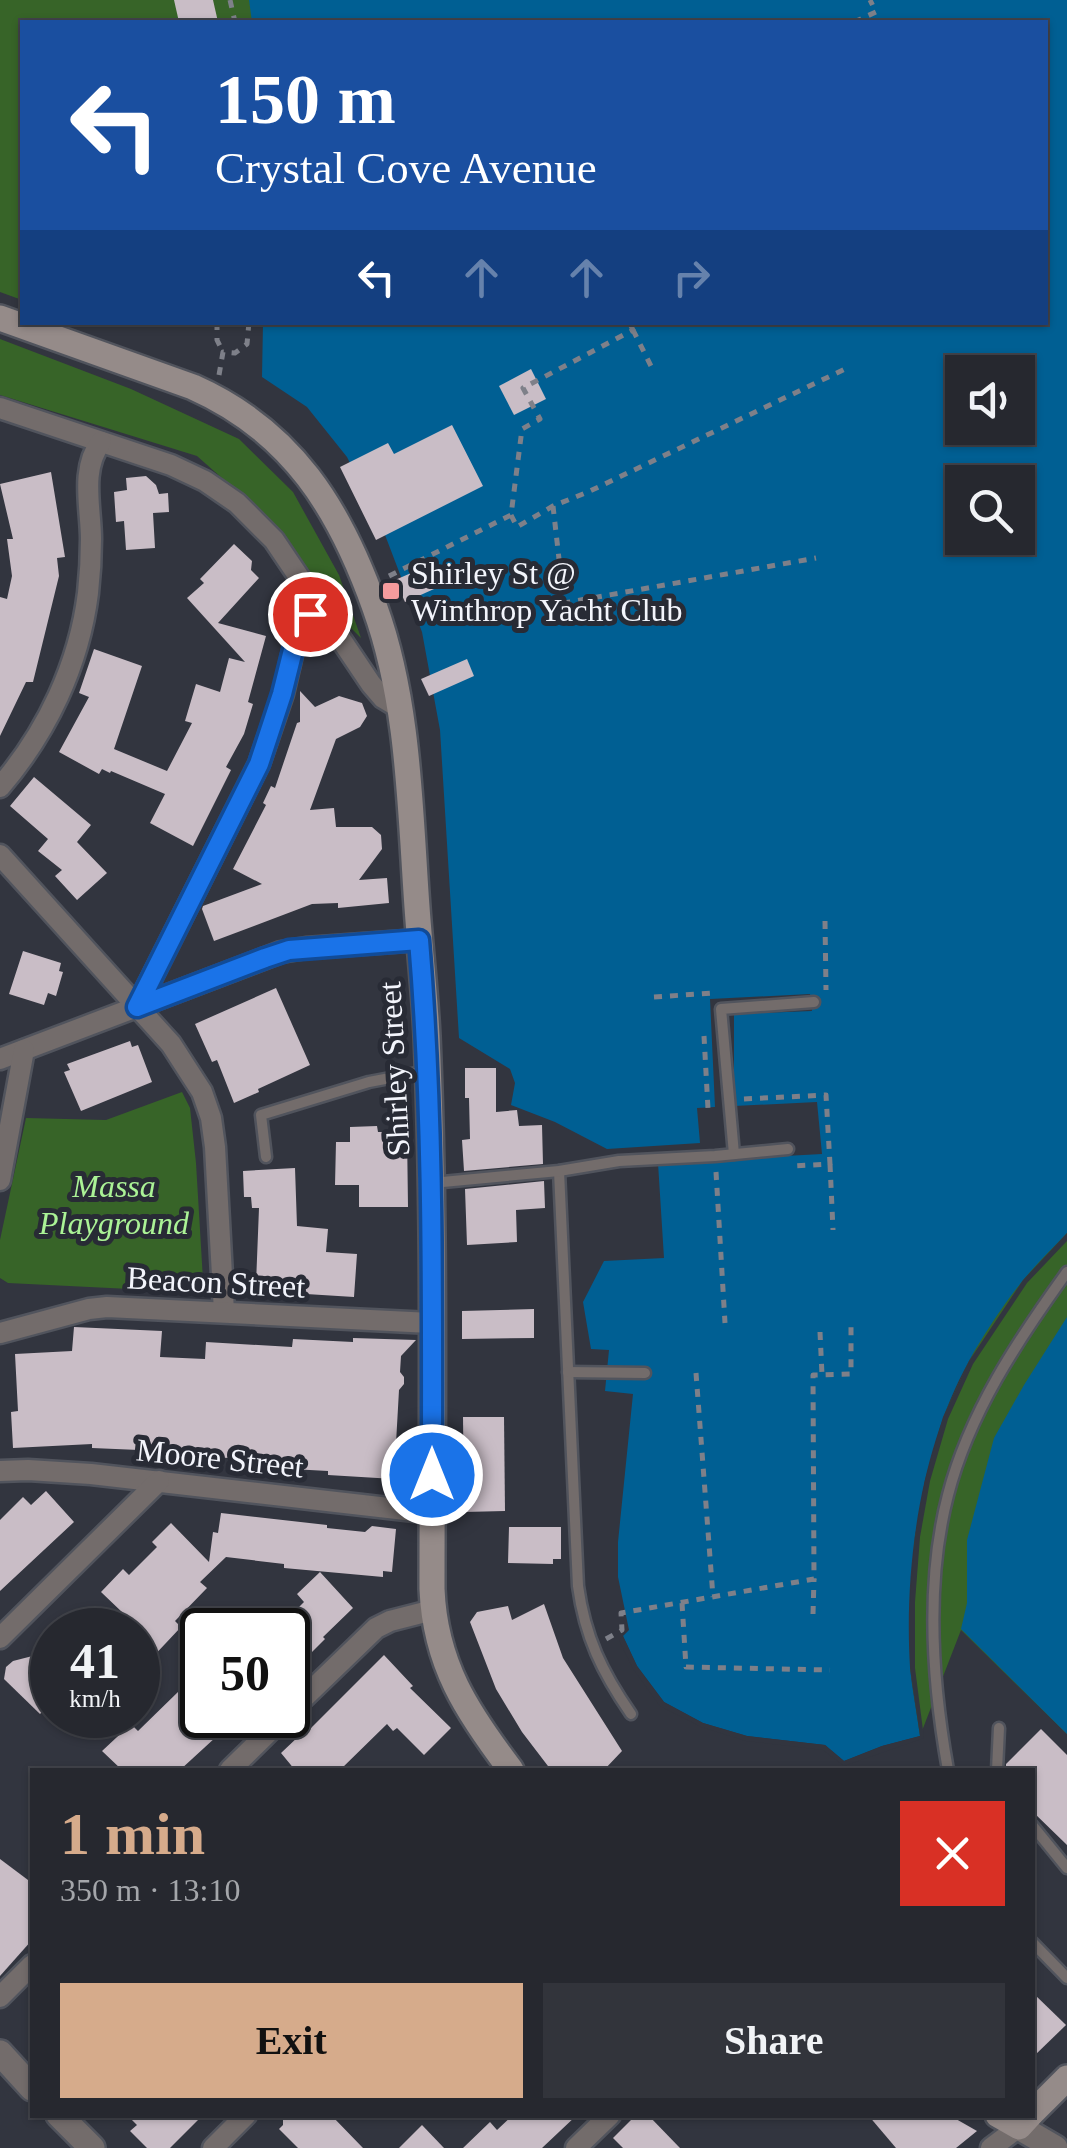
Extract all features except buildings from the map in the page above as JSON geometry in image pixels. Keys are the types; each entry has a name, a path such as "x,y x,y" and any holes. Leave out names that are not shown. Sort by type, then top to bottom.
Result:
{"main road":[{"name":"Shirley Street","path":"0,318 168,377 214,397 256,423 298,463 329,508 368,587 387,648 404,749 428,1071 433,1610 437,1636 453,1683 468,1711 510,1768"},
{"path":"1035,2105 1067,2078"}],"street":[{"path":"5,411 194,475 237,503 274,540 376,692 398,707"},
{"path":"0,787 44,725 66,682 81,634 91,558 89,474 92,456 101,442"},
{"path":"137,1007 259,764 296,638 318,607"},
{"path":"0,856 180,1056 195,1079 206,1104 215,1148 224,1312"},
{"path":"0,1059 289,950 419,940"},
{"path":"0,1180 24,1050"},
{"name":"Beacon Street","path":"0,1333 98,1307 432,1323"},
{"name":"Moore Street","path":"0,1471 159,1481 432,1513"},
{"path":"0,1638 159,1481"},
{"path":"310,1691 376,1628 433,1610"},
{"path":"232,1768 262,1738"},
{"path":"0,1997 30,1966"},
{"path":"0,2053 30,2086"},
{"path":"62,2118 92,2148"},
{"path":"213,2148 243,2118"},
{"path":"576,2148 607,2118"},
{"path":"991,2148 1019,2118"},
{"path":"1021,2118 1055,2148"}],"lane":[{"path":"734,1154 721,1008 820,1001"},
{"path":"266,1156 262,1114 369,1082 428,1071"},
{"path":"432,1184 559,1171 619,1160 788,1149"},
{"path":"559,1171 578,1586 594,1650 631,1714"},
{"path":"948,1768 939,1706 934,1605 935,1566 948,1494 980,1412 1012,1353 1067,1272"},
{"path":"568,1372 645,1373"},
{"path":"997,1768 999,1728"},
{"path":"1035,1829 1067,1868"},
{"path":"1035,1945 1067,1978"}],"path":[{"path":"858,20 876,12 870,0"},
{"path":"214,397 224,352 217,340 218,325"},
{"path":"224,352 235,353 244,347 249,325"},
{"path":"630,325 654,370"},
{"path":"633,330 523,388 540,418 522,429 511,515 517,526 845,370"},
{"path":"553,506 564,604 816,558"},
{"path":"368,587 511,515"},
{"path":"820,1001 825,921"},
{"path":"704,1032 708,1109"},
{"path":"744,1100 826,1095 833,1230"},
{"path":"792,1166 830,1164"},
{"path":"716,1172 725,1323"},
{"path":"814,1614 813,1376 851,1374 851,1322"},
{"path":"820,1332 822,1375"},
{"path":"696,1372 713,1597"},
{"path":"604,1640 622,1630 621,1613 814,1579"},
{"path":"682,1603 686,1667 830,1670"}],"green space":[{"path":"0,0 383,0 380,20 20,20 20,299 0,292"},
{"path":"0,339 131,389 239,439 293,492 339,575 361,638 340,617 283,532 197,456 0,395"},
{"name":"Massa Playground","path":"182,1092 190,1108 203,1280 191,1292 8,1283 0,1278 0,1240 26,1118 106,1120"},
{"path":"1067,1152 1067,1734 961,1630 920,1736 910,1668 915,1537 943,1417"}],"water":[{"path":"249,0 1067,0 1067,1233 1010,1296 969,1361 938,1432 919,1510 910,1590 910,1667 920,1736 844,1761 825,1745 747,1736 703,1723 664,1702 637,1666 623,1636 629,1630 618,1577 618,1542 633,1394 605,1391 609,1350 591,1349 583,1302 604,1261 664,1258 658,1163 822,1154 817,1102 734,1106 734,1014 812,1011 810,994 710,999 715,1107 697,1108 700,1143 607,1149 511,1105 515,1083 510,1069 459,1038 440,730 422,632 382,527 347,457 307,407 262,377 263,325 1048,325 1048,20 252,20"},
{"path":"1067,1317 1067,1734 961,1629 967,1603 967,1540 994,1438"}],"pier":[{"path":"1067,1233 1067,1241 1027,1283 973,1364 948,1419 930,1481 920,1537 915,1602 915,1668 924,1738 844,1766 823,1750 746,1741 701,1727 660,1706 633,1669 619,1640 623,1636 637,1666 664,1702 703,1723 747,1736 825,1745 844,1761 920,1736 910,1668 910,1602 925,1480 943,1417 969,1361 1023,1280"}],"place":[{"name":"Shirley St @ Winthrop Yacht Club","path":"391,591"}],"route":[{"path":"310,614 296,638 259,764 137,1007 289,950 419,940 432,1184 432,1475"}]}
